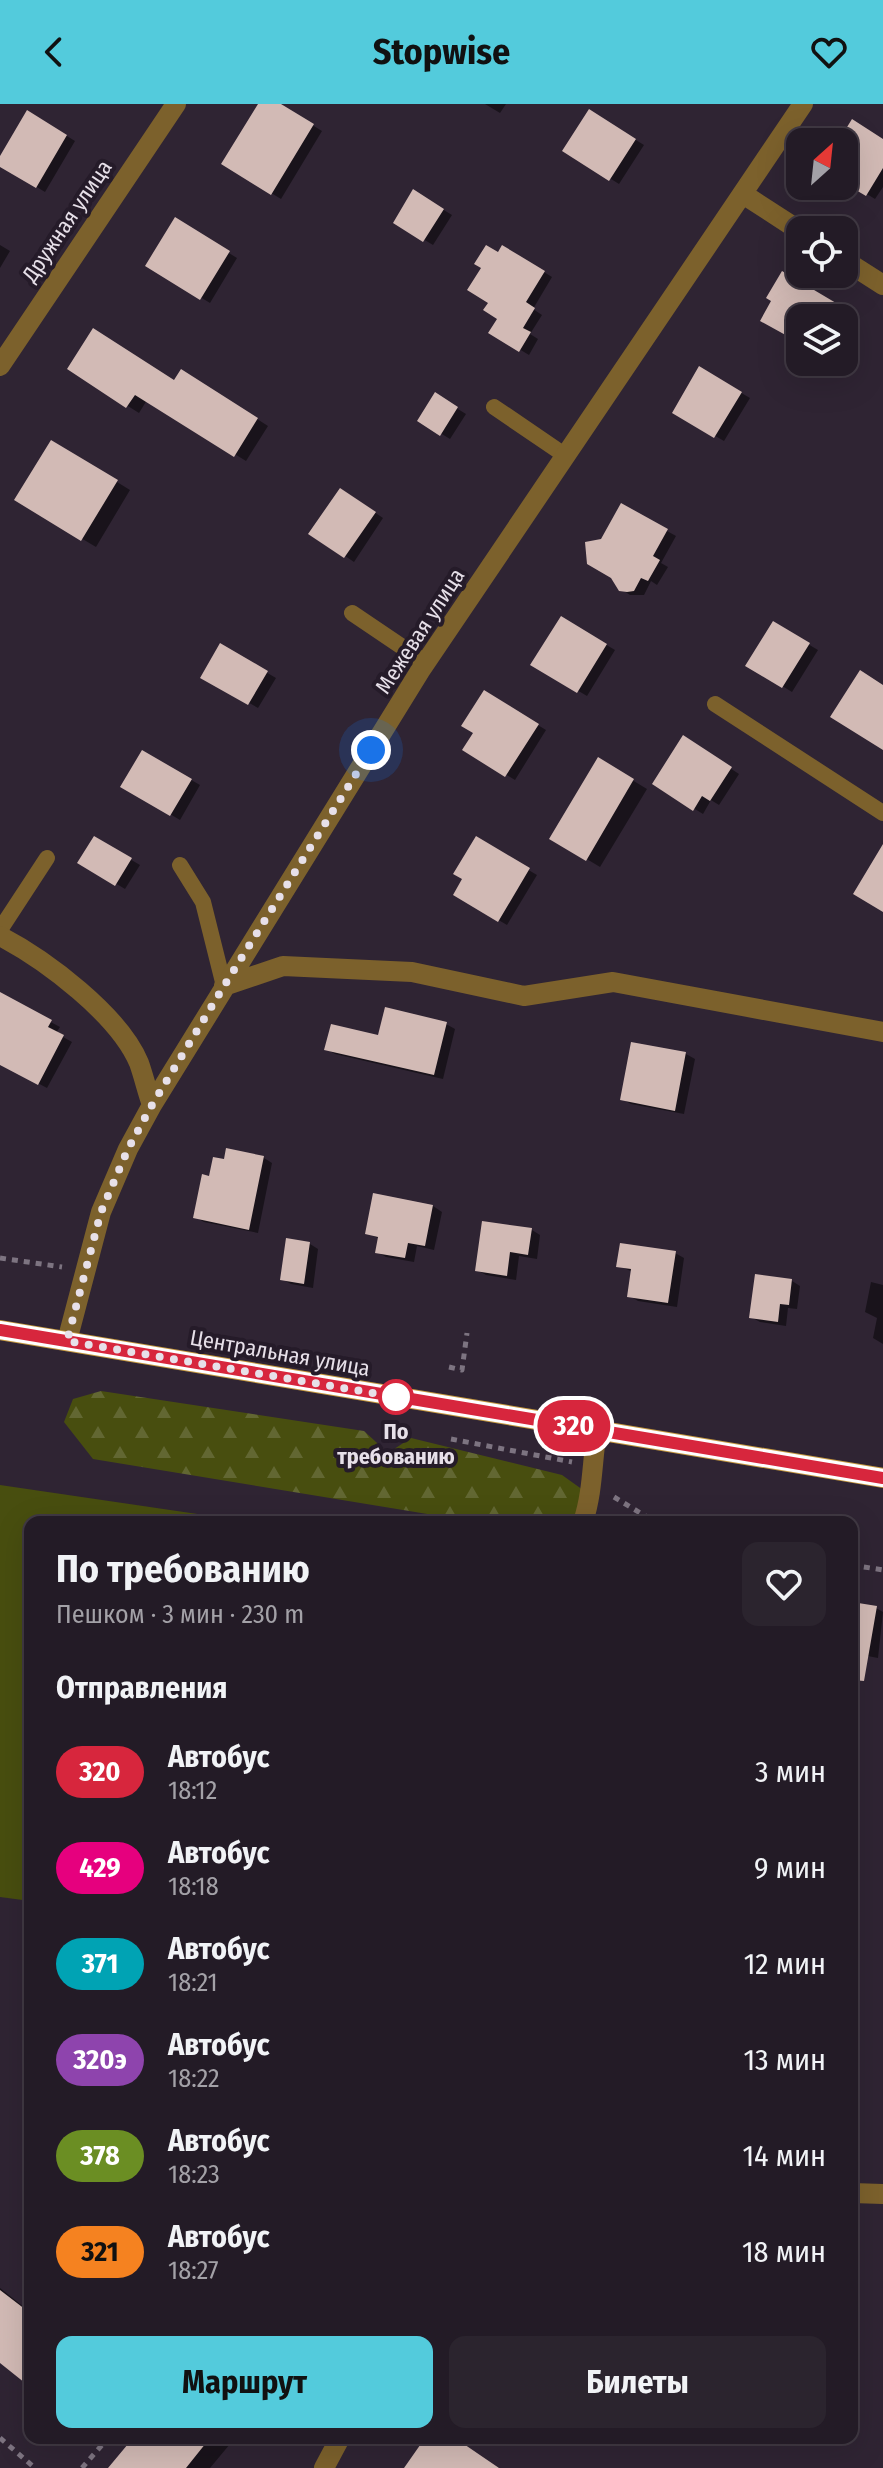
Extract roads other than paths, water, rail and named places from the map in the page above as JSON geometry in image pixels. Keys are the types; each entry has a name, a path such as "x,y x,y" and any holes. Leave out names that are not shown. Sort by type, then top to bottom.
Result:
{"main road":[{"name":"Центральная улица","path":"0,1330 883,1478"}],"street":[{"name":"Дружная улица","path":"0,366 176,104"},
{"name":"Межевая улица","path":"67,1341 101,1212 128,1149 152,1105 426,663 803,104"},
{"path":"743,194 786,222"},
{"path":"858,269 883,285"},
{"path":"0,933 32,953 114,1023 139,1062 152,1105"},
{"path":"224,986 283,966 412,972 524,996 613,982 883,1032"},
{"path":"585,1516 591,1499 591,1465 597,1430"},
{"path":"858,2193 883,2194"},
{"path":"324,2468 337,2444"}],"lane":[{"path":"494,407 566,456"},
{"path":"352,613 426,663"},
{"path":"715,704 883,813"},
{"path":"0,933 47,858"},
{"path":"180,865 203,902 224,986"}],"place":[{"name":"По требованию","path":"396,1397"}]}
